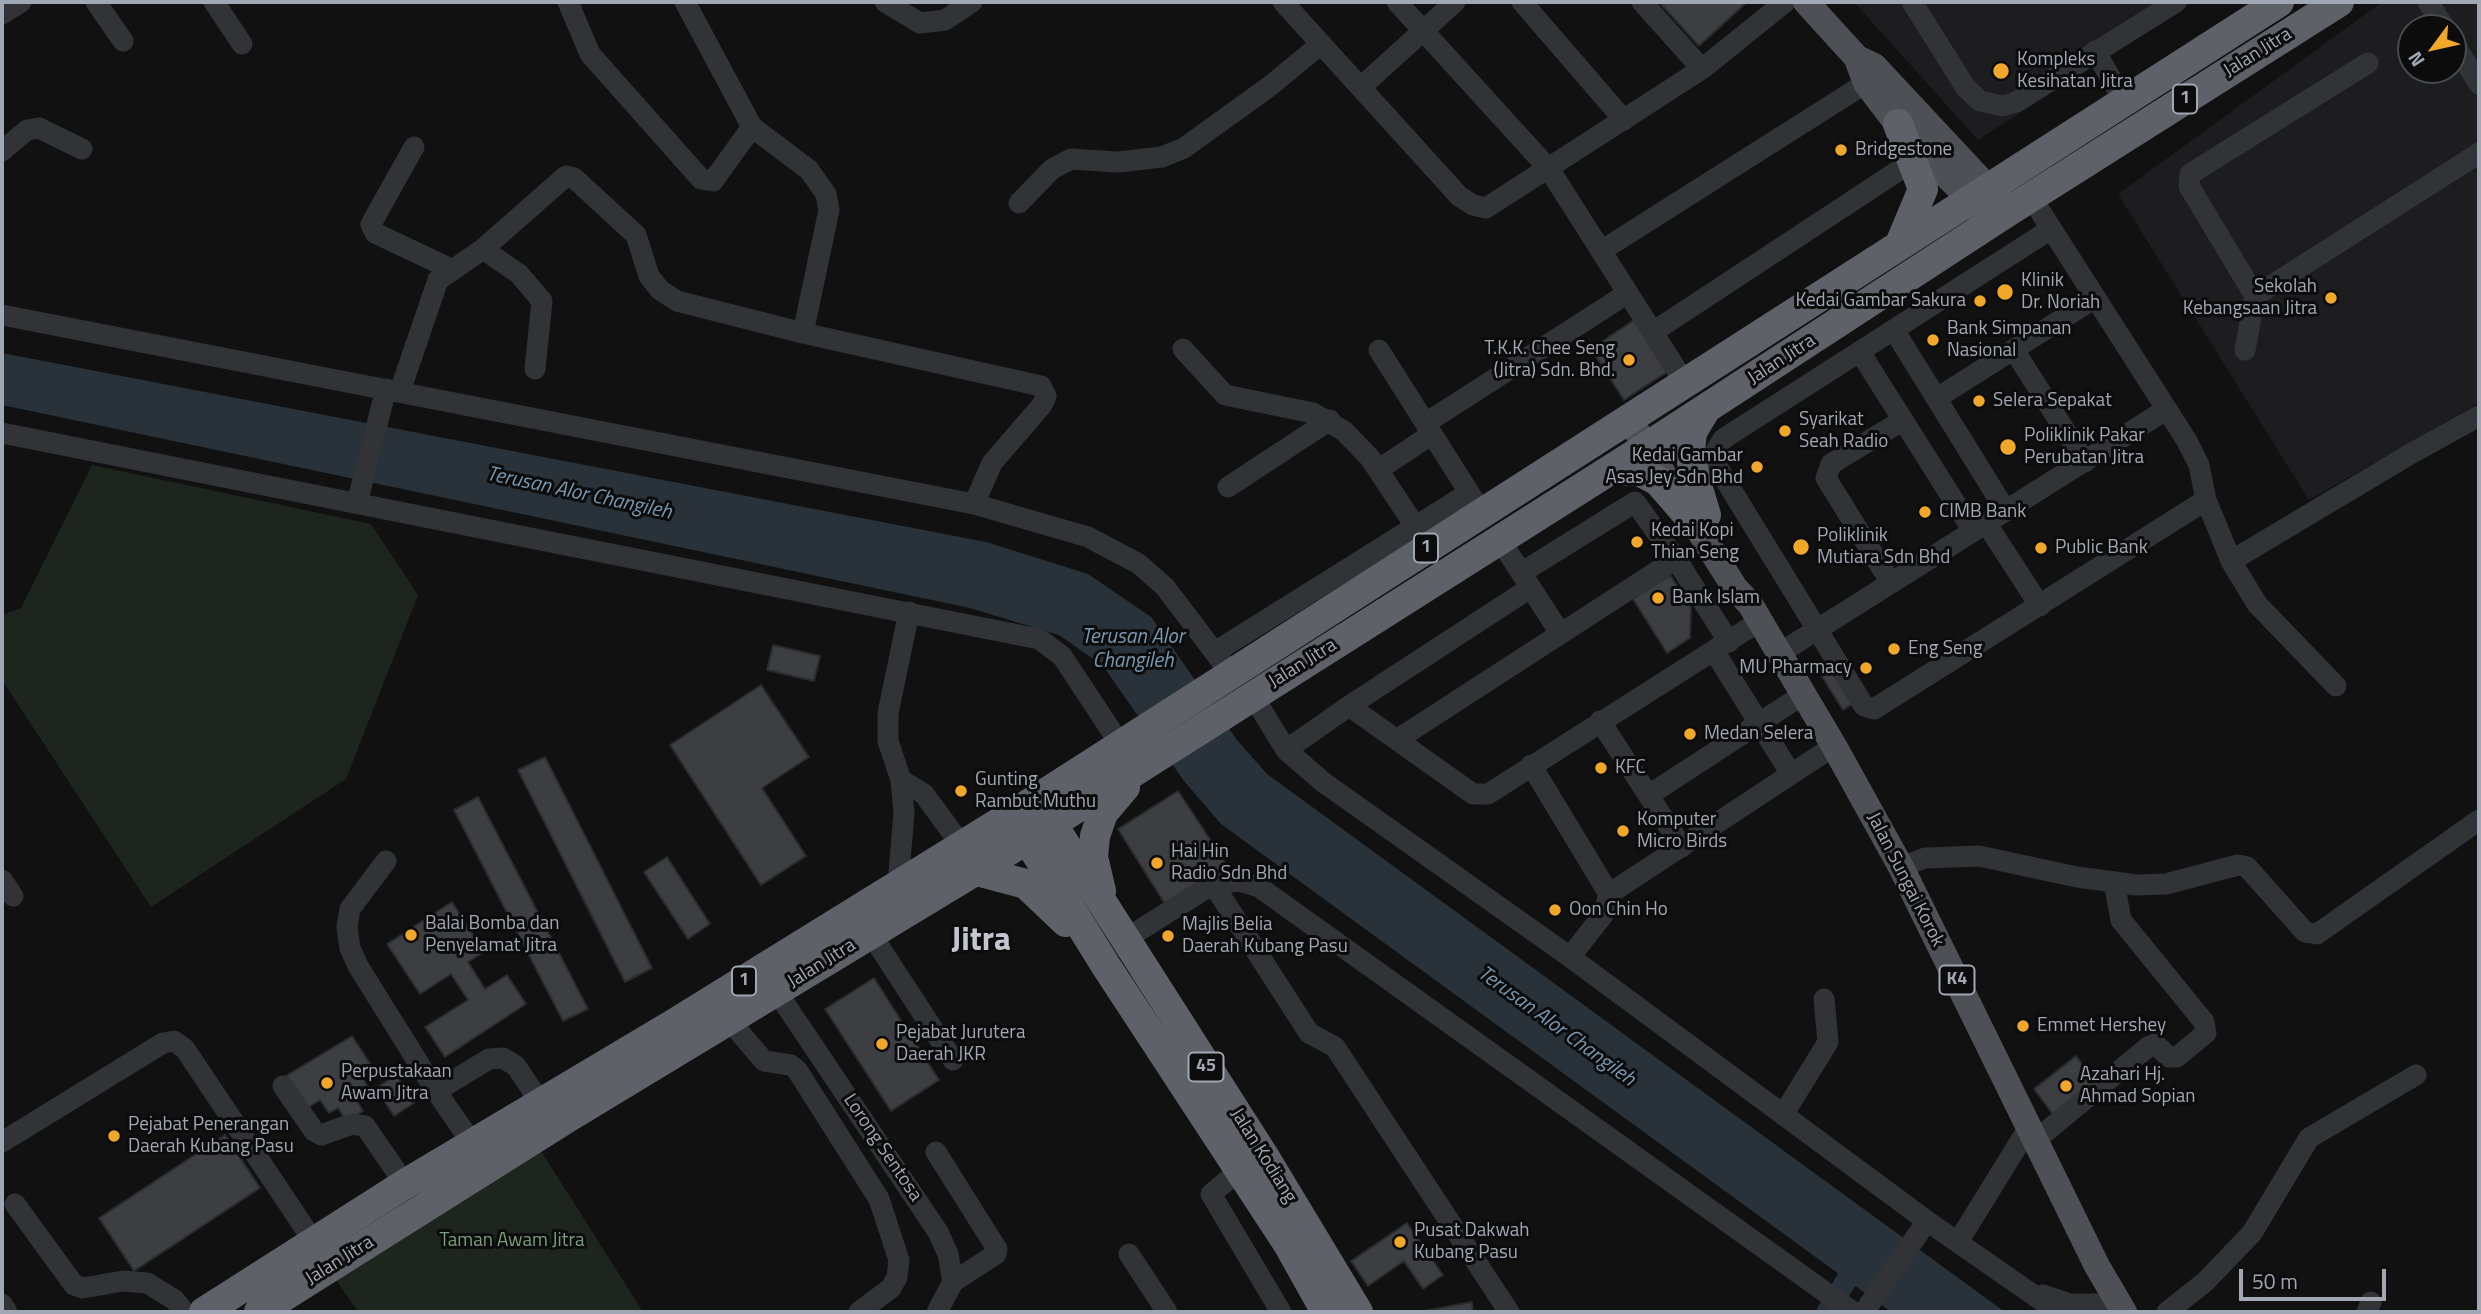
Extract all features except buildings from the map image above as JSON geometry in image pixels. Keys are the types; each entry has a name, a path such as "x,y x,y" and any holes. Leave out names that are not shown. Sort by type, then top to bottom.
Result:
{"highway":[{"name":"Jalan Jitra","path":"1032,819 1130,738 1224,668 1422,536 1635,415 2279,2"},
{"name":"Jalan Jitra","path":"204,1312 472,1143 548,1114 729,1020 777,992 871,934 970,858 1032,819 1154,760 1706,409 2009,210 2339,2"},
{"path":"1898,124 1923,189 1912,222 1900,244"},
{"path":"1702,521 1690,451 1692,432 1706,409"},
{"path":"1610,470 1639,471 1658,481 1702,521"},
{"path":"1117,930 1095,868 1095,836 1103,813 1154,760"},
{"name":"Jalan Kodiang","path":"1032,819 1117,930 1264,1156 1358,1312"},
{"name":"Jalan Kodiang","path":"1032,819 1106,966 1240,1170 1326,1312"},
{"name":"Jalan Jitra","path":"259,1312 691,1013 898,884 970,858"},
{"path":"970,858 1026,884 1106,966"}],"main road":[{"path":"1806,2 1857,58 1874,66 1980,192"},
{"path":"1857,58 1866,83 1898,124 1980,192 2009,210"},
{"name":"K4","path":"1635,415 1653,443"},
{"name":"Jalan Sungai Korok","path":"1653,443 1702,521 1735,587 1755,612 1804,694 1901,867 2121,1308"}],"street":[{"path":"2,14 21,2"},
{"path":"96,2 123,41"},
{"path":"214,2 242,44"},
{"path":"568,2 590,54 701,179 713,181 752,127"},
{"path":"685,2 752,127 809,170 826,194 829,209 803,333"},
{"path":"885,2 920,23 945,20 972,2"},
{"path":"1283,2 1459,196 1473,205 1486,208 1702,69 1777,5"},
{"path":"1397,2 1549,169 1685,383"},
{"path":"1361,87 1455,2"},
{"path":"1522,2 1624,120"},
{"path":"1642,2 1702,69"},
{"path":"1912,2 1966,88 1991,105 2003,106 2016,102 2176,2"},
{"path":"1018,203 1052,169 1072,159 1118,162 1162,157 1184,148 1270,86 1321,44"},
{"path":"2095,51 2124,101"},
{"path":"2245,350 2255,296 2189,186 2190,174 2368,63"},
{"path":"1601,251 1866,83"},
{"path":"2,151 27,130 39,128 82,149"},
{"path":"414,147 371,225 375,233 451,269"},
{"path":"2255,296 2479,153"},
{"path":"1653,332 1913,161"},
{"path":"359,494 381,412 393,390 438,280 482,249 561,178 574,178 636,235 649,276 660,290 677,301 803,333 1041,386 1046,396 1042,405 992,463 974,505"},
{"path":"2009,210 2051,229 2199,465 2206,500 2231,561 2257,604 2336,686"},
{"path":"2051,229 1723,439 1713,456 1864,706 1874,709 2206,500"},
{"path":"482,249 519,274 542,301 536,369"},
{"path":"1378,470 1429,429 1628,293"},
{"path":"1937,398 2095,298"},
{"path":"2,315 974,505 1088,537 1112,547 1139,564 1165,587 1224,668"},
{"path":"1894,330 2006,511"},
{"path":"1182,349 1225,395 1330,420 1363,449 1422,536"},
{"path":"1380,350 1476,503"},
{"path":"2014,350 2085,461"},
{"path":"1860,352 1903,420 2040,606"},
{"path":"1780,653 2166,409"},
{"path":"2231,561 2479,416"},
{"path":"1228,488 1330,420"},
{"path":"1891,583 1826,478 1831,464 1903,420"},
{"path":"2,433 359,494 1039,639 1062,656 1130,738"},
{"path":"1286,750 1635,502 1676,559 1759,724 1791,774"},
{"path":"1500,540 1560,633"},
{"path":"1398,739 1676,559"},
{"path":"898,884 904,813 901,780 888,741 888,713 909,612"},
{"path":"1349,706 1473,794 1481,796 1722,646 1755,612"},
{"path":"1649,795 1804,694"},
{"path":"1247,700 1286,750 1323,782 1570,957 1783,1115 1922,1228 1958,1242 2058,1312"},
{"path":"1600,721 1682,847"},
{"path":"1570,957 1603,915 1609,894 1834,746"},
{"path":"1531,765 1609,894"},
{"path":"901,780 924,794 970,858"},
{"path":"1901,867 1925,858 1979,856 2137,885 2166,884 2238,864 2247,867 2305,932 2316,934 2479,820"},
{"path":"386,861 350,909 347,928 350,948 358,966 436,1091 472,1143"},
{"path":"1117,930 1213,884 1239,881 1259,887 1817,1287 1857,1309 1922,1228"},
{"path":"1958,1242 2033,1134 2148,1047 2155,1044 2169,1057 2177,1057 2206,1033 2204,1022 2122,920 2114,882"},
{"path":"1213,884 1309,1033 1335,1047 1343,1058 1509,1312"},
{"path":"871,934 953,1060"},
{"name":"Lorong Sentosa","path":"777,992 938,1232 948,1254 953,1282"},
{"path":"1783,1115 1828,1042 1824,999"},
{"path":"729,1020 764,1061 791,1065 797,1070 879,1199 899,1260 897,1277 891,1288 859,1312"},
{"path":"2,1142 163,1042 174,1041 185,1049 314,1242"},
{"path":"436,1091 489,1059 503,1058 516,1066 548,1114"},
{"path":"2167,1312 2205,1282 2252,1233 2309,1138 2416,1075"},
{"path":"283,1086 314,1131 321,1135 352,1124 365,1126 405,1184"},
{"path":"936,1152 997,1249 996,1254 953,1282 937,1312"},
{"path":"1240,1170 1211,1194 1281,1312"},
{"path":"15,1204 74,1285 83,1288 123,1281 147,1283 175,1300 184,1312"},
{"path":"1129,1254 1167,1312"},
{"path":"2028,1290 2070,1304 2121,1308"},
{"path":"2,1304 7,1312"}],"shaded area":[{"name":"Kompleks Kesihatan Jitra","path":"1854,2 2193,2 1978,140"},
{"name":"Sekolah Kebangsaan Jitra","path":"2382,2 2479,2 2479,403 2309,500 2118,194"}],"green space":[{"path":"92,465 371,524 418,595 346,779 151,907 2,680 2,615 21,608"},
{"name":"Taman Awam Jitra","path":"536,1143 643,1312 358,1312 330,1271"}],"water":[{"name":"Terusan Alor Changileh","path":"2,353 986,542 1088,574 1151,617 1237,740 1267,774 2005,1312 1891,1312 1221,824 1184,781 1103,666 1059,635 970,608 2,405"}],"waterway":[{"path":"1827,1312 1861,1256"}],"place":[{"name":"Kompleks Kesihatan Jitra","path":"2001,71"},
{"name":"Bridgestone","path":"1841,150"},
{"name":"Klinik Dr. Noriah","path":"2005,292"},
{"name":"Sekolah Kebangsaan Jitra","path":"2331,298"},
{"name":"Kedai Gambar Sakura","path":"1980,301"},
{"name":"Bank Simpanan Nasional","path":"1933,340"},
{"name":"T.K.K. Chee Seng (Jitra) Sdn. Bhd.","path":"1629,360"},
{"name":"Selera Sepakat","path":"1979,401"},
{"name":"Syarikat Seah Radio","path":"1785,431"},
{"name":"Poliklinik Pakar Perubatan Jitra","path":"2008,447"},
{"name":"Kedai Gambar Asas Jey Sdn Bhd","path":"1757,467"},
{"name":"CIMB Bank","path":"1925,512"},
{"name":"Kedai Kopi Thian Seng","path":"1637,542"},
{"name":"Poliklinik Mutiara Sdn Bhd","path":"1801,547"},
{"name":"Public Bank","path":"2041,548"},
{"name":"Bank Islam","path":"1658,598"},
{"name":"Eng Seng","path":"1894,649"},
{"name":"MU Pharmacy","path":"1866,668"},
{"name":"Medan Selera","path":"1690,734"},
{"name":"KFC","path":"1601,768"},
{"name":"Gunting Rambut Muthu","path":"961,791"},
{"name":"Komputer Micro Birds","path":"1623,831"},
{"name":"Hai Hin Radio Sdn Bhd","path":"1157,863"},
{"name":"Oon Chin Ho","path":"1555,910"},
{"name":"Balai Bomba dan Penyelamat Jitra","path":"411,935"},
{"name":"Majlis Belia Daerah Kubang Pasu","path":"1168,936"},
{"name":"Emmet Hershey","path":"2023,1026"},
{"name":"Pejabat Jurutera Daerah JKR","path":"882,1044"},
{"name":"Perpustakaan Awam Jitra","path":"327,1083"},
{"name":"Azahari Hj. Ahmad Sopian","path":"2066,1086"},
{"name":"Pejabat Penerangan Daerah Kubang Pasu","path":"114,1136"},
{"name":"Pusat Dakwah Kubang Pasu","path":"1400,1242"}],"district":[{"name":"Jitra","path":"981,942"}]}
